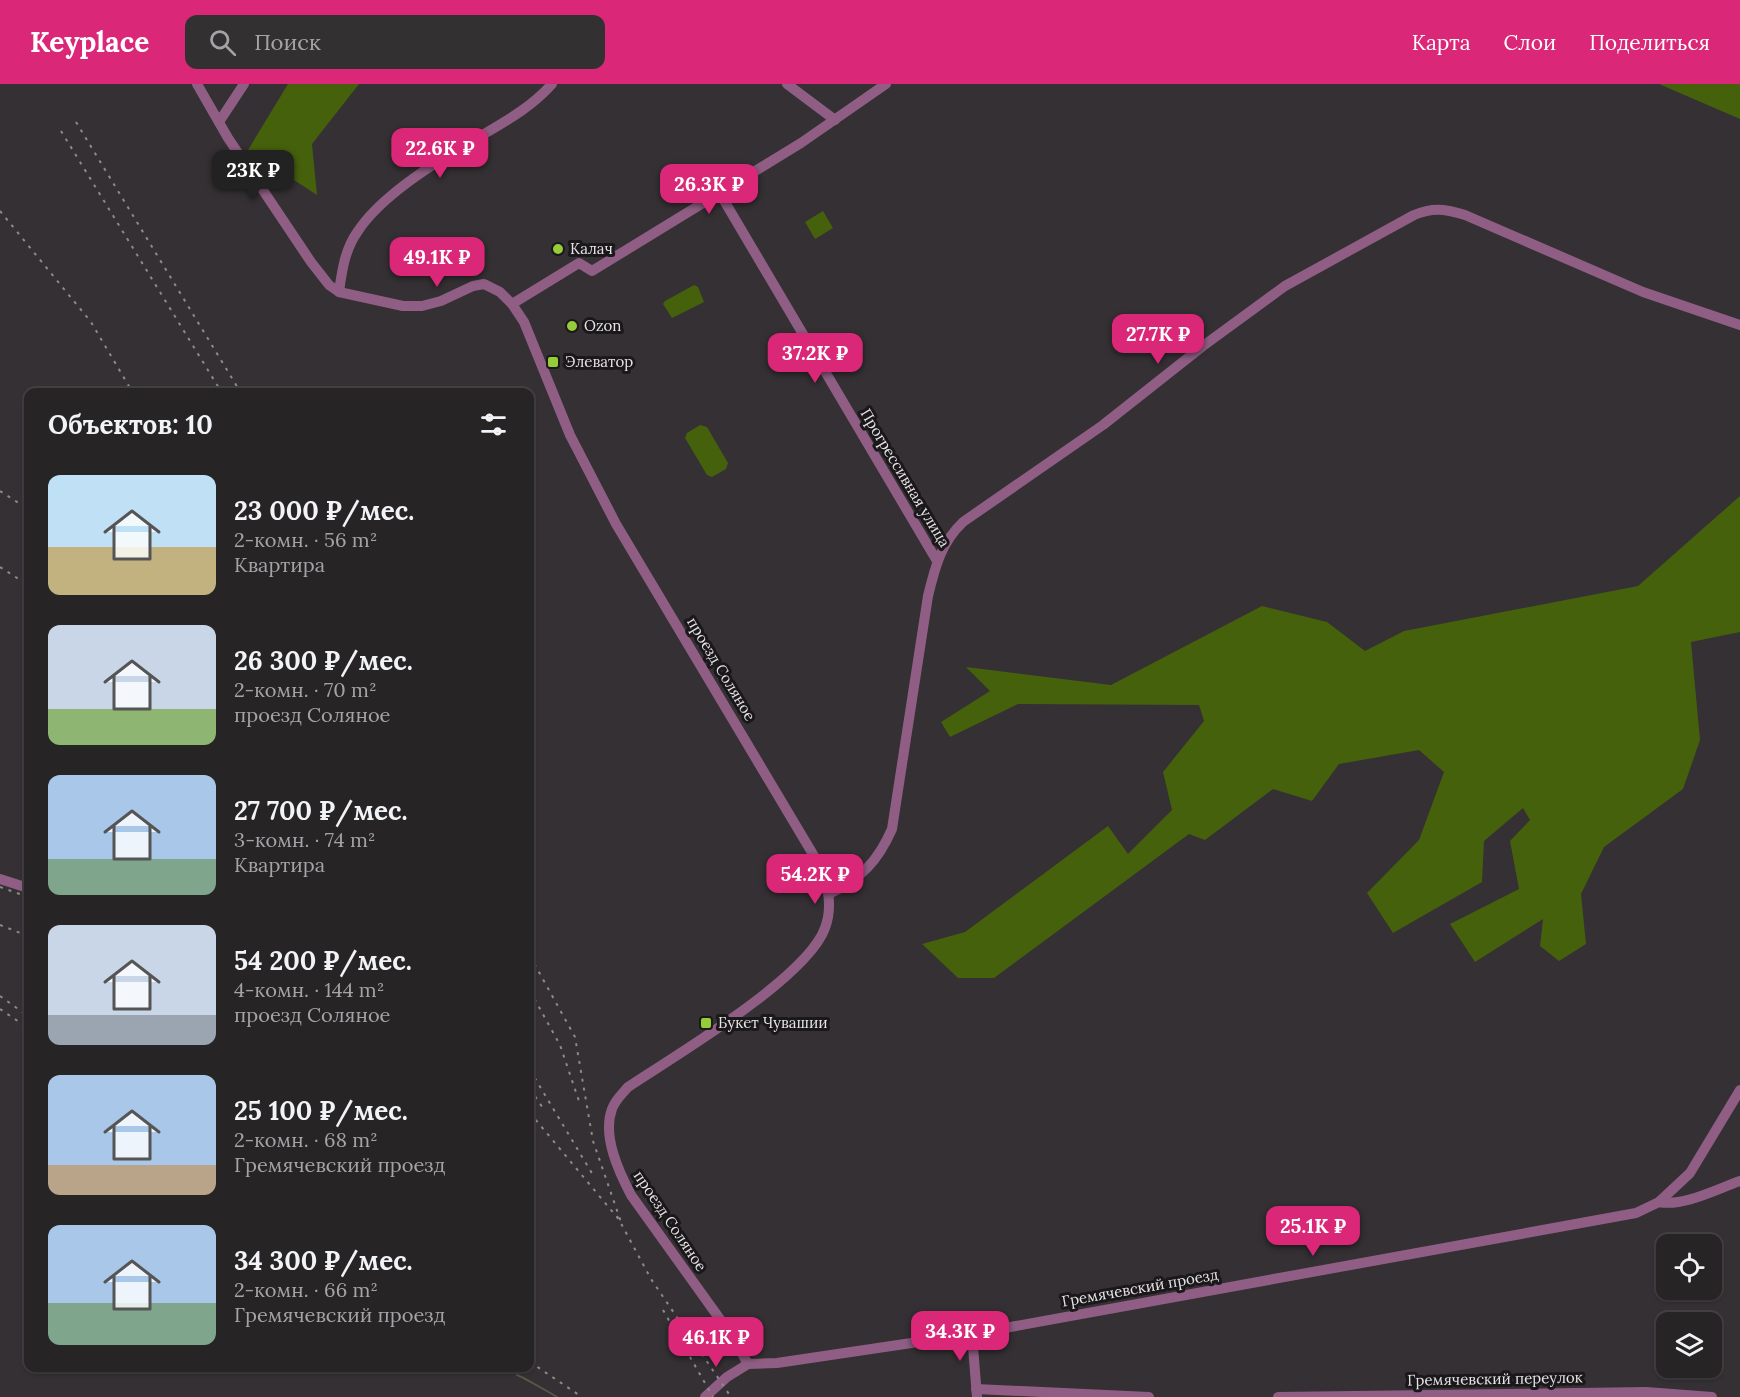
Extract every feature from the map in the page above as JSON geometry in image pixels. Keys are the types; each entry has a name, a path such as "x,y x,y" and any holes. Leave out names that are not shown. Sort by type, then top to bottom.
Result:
{"street":[{"path":"197,84 219,122 311,262 329,285 339,292 403,306 422,306 441,301 473,286 484,284 500,292 512,304 579,263 592,271 801,143 886,84"},
{"path":"219,122 244,84"},
{"path":"339,292 349,248 370,216 398,192 460,148 523,111 552,84"},
{"path":"787,84 835,120"},
{"name":"Прогрессивная улица","path":"719,192 937,561"},
{"path":"829,894 848,886 873,863 882,853 892,829 928,596 937,561 948,538 963,522 1103,425 1234,322 1285,286 1387,228 1429,209 1466,214 1643,292 1740,325"},
{"name":"проезд Соляное","path":"512,304 524,322 570,435 616,524 804,837 820,866 829,894 826,927 817,945 800,964 753,1002 628,1087 616,1100 610,1120 620,1174 630,1195 732,1336 748,1364"},
{"path":"0,879 24,887"},
{"path":"1659,1202 1690,1173 1740,1090"},
{"path":"1659,1202 1667,1204 1740,1181"},
{"name":"Гремячевский проезд","path":"748,1364 777,1363 972,1334 1585,1224 1636,1213 1659,1202"},
{"path":"972,1334 977,1393 1149,1397"},
{"path":"705,1397 727,1377 748,1364"},
{"name":"Гремячевский переулок","path":"1278,1397 1598,1392 1712,1397"}],"green space":[{"path":"288,84 359,84 312,144 317,195 248,150"},
{"path":"1659,84 1740,84 1740,119"},
{"path":"823,211 833,228 815,239 805,222"},
{"path":"694,285 698,287 704,302 672,318 663,304 665,301"},
{"path":"700,425 707,427 728,463 726,469 712,477 707,475 685,438 687,433"},
{"path":"1740,496 1740,632 1691,642 1700,740 1683,789 1604,847 1581,894 1586,944 1559,961 1540,946 1543,919 1475,962 1450,924 1519,889 1510,841 1530,820 1523,808 1484,841 1482,882 1393,933 1367,893 1419,840 1444,772 1419,750 1339,764 1312,801 1273,789 1205,840 1189,834 994,978 958,978 922,944 965,932 1108,826 1128,854 1172,810 1163,772 1204,721 1199,705 1018,704 950,737 941,722 990,691 966,667 1111,685 1262,606 1327,622 1365,651 1404,631 1638,586"}],"waterway":[{"path":"517,1375 557,1397"}],"railway":[{"path":"76,122 238,388"},
{"path":"61,131 219,388"},
{"path":"0,211 91,322 130,388"},
{"path":"0,491 24,506"},
{"path":"0,567 24,582"},
{"path":"0,887 24,896"},
{"path":"0,925 24,934"},
{"path":"534,963 575,1037 593,1141 621,1222 534,1118"},
{"path":"0,996 24,1013"},
{"path":"534,998 560,1045 580,1104"},
{"path":"0,1009 24,1025"},
{"path":"534,1077 593,1175"},
{"path":"534,1095 545,1111"},
{"path":"617,1216 651,1279 731,1397"},
{"path":"663,1310 713,1397"},
{"path":"534,1365 582,1397"}],"place":[{"name":"Калач","path":"558,249"},
{"name":"Ozon","path":"572,326"},
{"name":"Элеватор","path":"553,362"},
{"name":"Букет Чувашии","path":"706,1023"}]}
